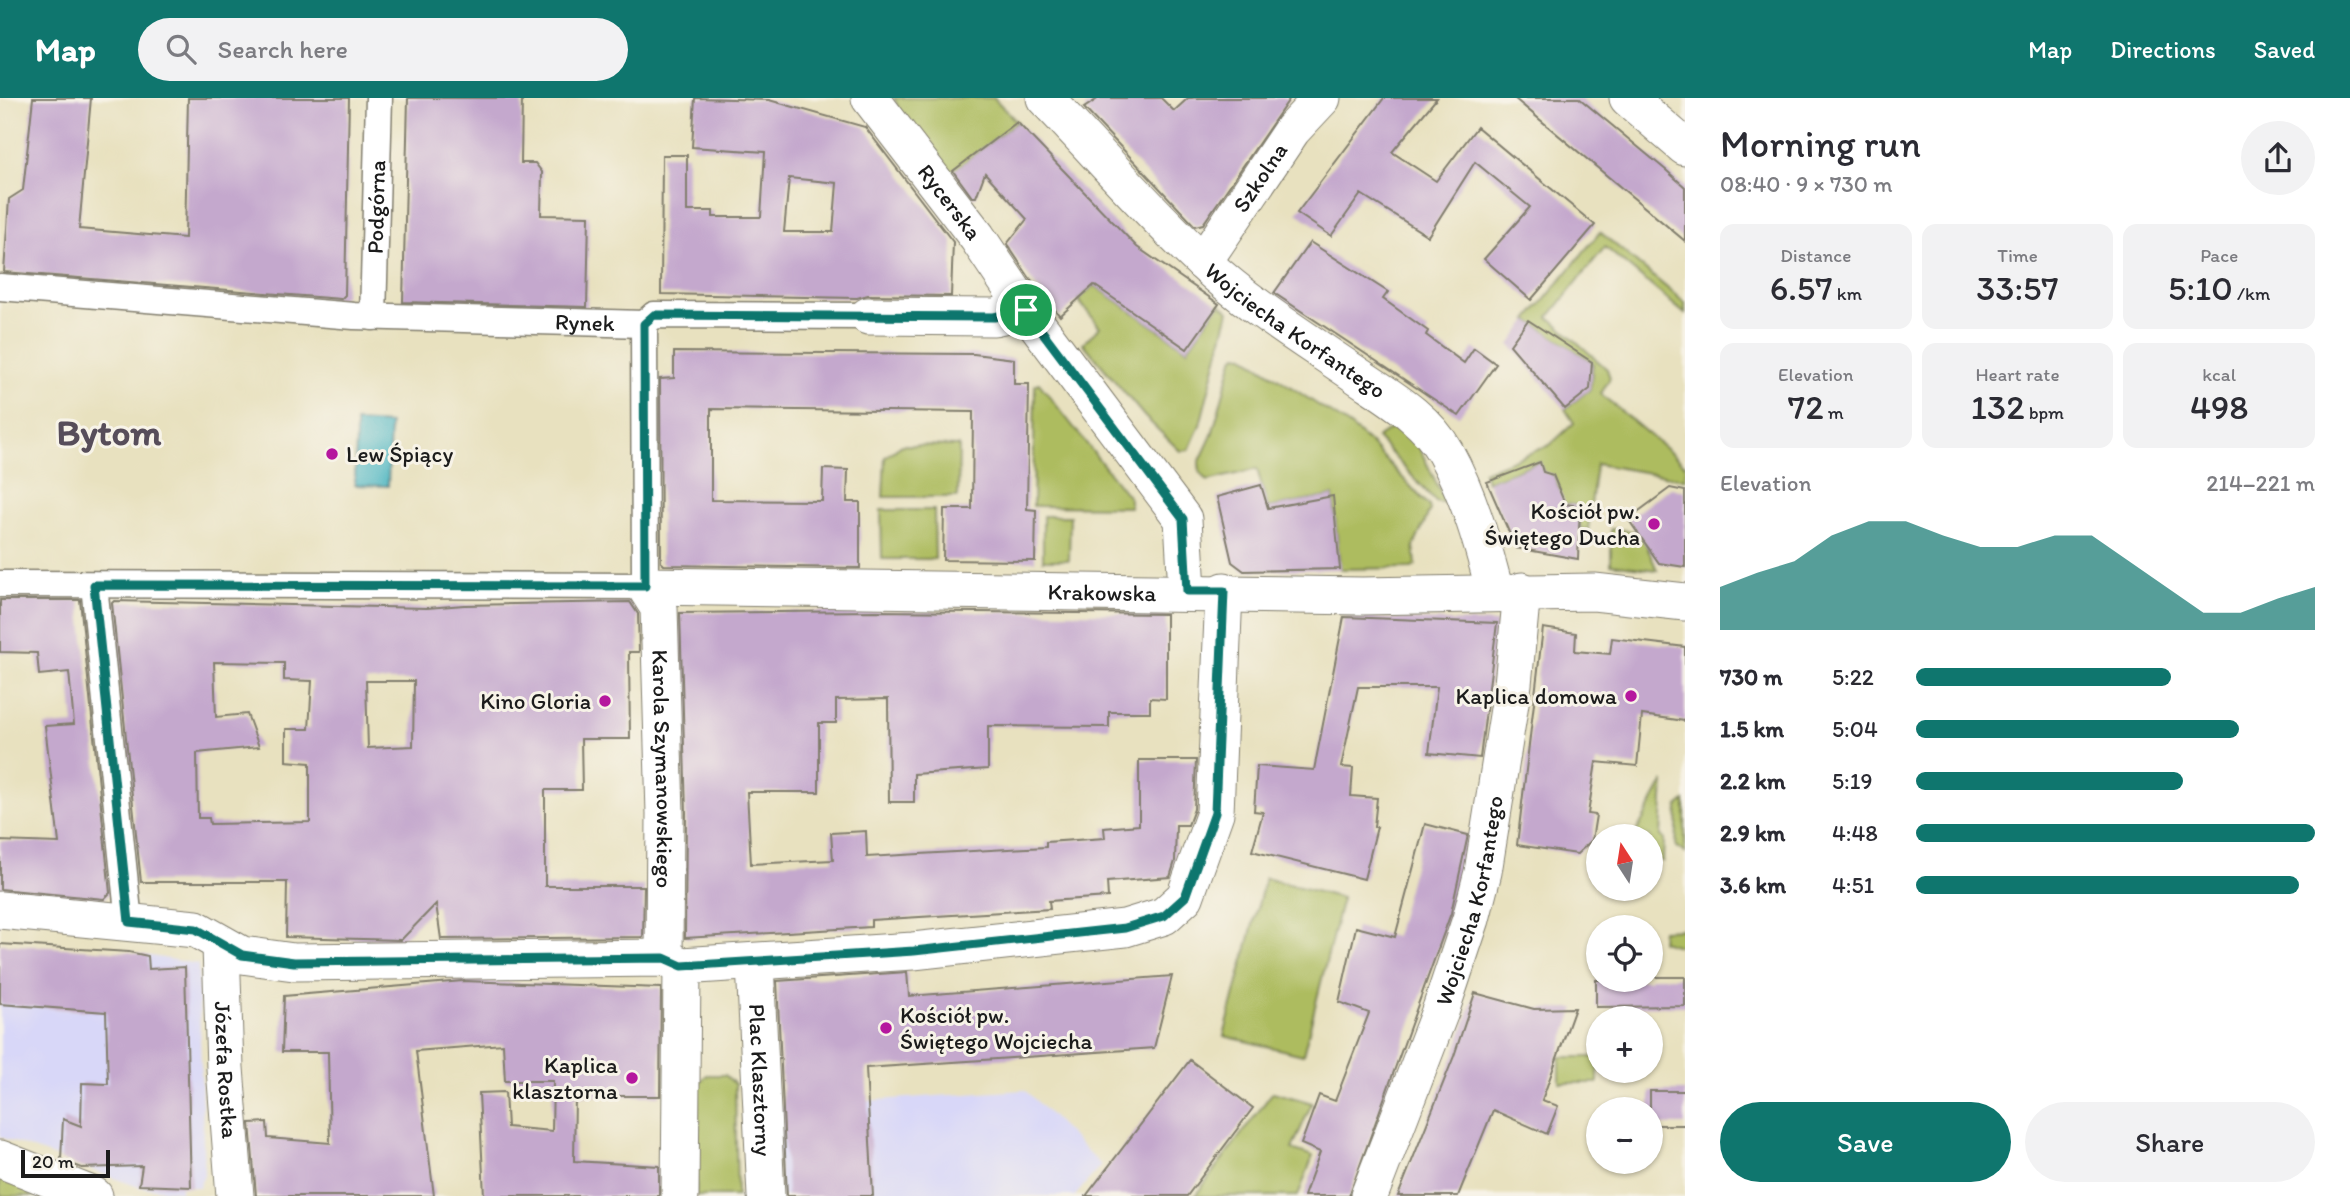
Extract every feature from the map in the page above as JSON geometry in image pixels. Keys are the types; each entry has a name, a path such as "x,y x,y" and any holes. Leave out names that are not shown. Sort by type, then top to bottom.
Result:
{"street":[{"name":"Podgórna","path":"373,317 379,98"},
{"name":"Rycerska","path":"870,98 977,237 1026,310 1183,519 1187,591"},
{"name":"Wojciecha Korfantego","path":"1045,98 1203,262 1247,298 1396,400 1432,435 1445,452 1485,551 1509,592 1513,684 1483,872 1472,919 1441,1009 1369,1196"},
{"name":"Szkolna","path":"1203,262 1292,130 1322,98"},
{"path":"1628,98 1685,147"},
{"name":"Rynek","path":"0,287 373,317 644,324 645,586"},
{"path":"644,324 654,315 994,317 1026,310"},
{"path":"0,584 645,586"},
{"path":"94,585 129,922"},
{"name":"Krakowska","path":"645,586 1224,591 1362,596 1594,592 1685,602"},
{"name":"Karola Szymanowskiego","path":"645,586 659,608 665,814 673,962"},
{"path":"0,910 196,929 221,946 242,955 294,962 755,963 914,951 1112,929 1164,916 1185,897 1215,813 1224,591"},
{"name":"Józefa Rostka","path":"221,946 225,1068 235,1196"},
{"path":"673,962 680,1196"},
{"name":"Plac Klasztorny","path":"755,963 766,1196"},
{"path":"0,1159 94,1196"}],"shaded area":[{"path":"133,953 198,964 204,1175 199,1187 181,1187 181,1192 139,1187 0,1137 0,1004 83,1011 116,1009 106,1018 108,1083"},
{"path":"1025,1090 1101,1165 1075,1196 781,1196 775,1107"}],"green space":[{"path":"894,98 994,98 1017,122 949,175 900,112"},
{"path":"1600,232 1685,303 1685,314 1605,247 1549,317 1607,369 1610,378 1601,394 1685,465 1685,479 1596,464 1588,530 1580,528 1580,506 1556,503 1560,491 1553,475 1544,475 1539,462 1487,482 1483,472 1550,445 1574,423 1565,409 1590,389 1593,363 1528,320"},
{"path":"1094,285 1187,349 1220,303 1229,311 1200,425 1189,450 1180,451 1144,416 1083,343 1100,327 1078,300"},
{"path":"1237,355 1244,356 1350,426 1370,443 1429,506 1430,510 1414,546 1416,565 1412,568 1340,569 1333,496 1268,508 1257,469 1208,481 1200,472 1199,463 1212,435 1233,359"},
{"path":"1039,383 1130,499 1130,507 1033,506 1035,385"},
{"path":"1401,422 1418,445 1444,499 1442,503 1437,503 1377,438"},
{"path":"902,445 959,446 958,497 883,497 885,457"},
{"path":"881,510 934,510 935,559 882,559"},
{"path":"1043,516 1070,516 1069,560 1043,560"},
{"path":"1611,529 1641,532 1657,570 1611,564"},
{"path":"1664,781 1662,824 1641,824"},
{"path":"1685,801 1685,853 1676,847 1678,807"},
{"path":"1265,878 1342,898 1303,1055 1224,1036"},
{"path":"1685,929 1685,948 1663,942 1663,930"},
{"path":"1560,1057 1586,1057 1586,1083 1560,1083"},
{"path":"707,1075 725,1075 735,1084 737,1196 696,1196 698,1084"},
{"path":"1273,1092 1312,1103 1292,1149 1313,1156 1298,1196 1195,1196"},
{"path":"0,1178 49,1196 0,1196"}],"water":[{"path":"356,422 390,424 388,486 355,485"}],"building":[{"path":"33,98 91,98 79,229 185,238 188,98 349,98 345,295 341,299 4,272 9,199 23,190"},
{"path":"408,98 522,98 521,163 535,163 542,172 541,215 589,216 587,307 403,302"},
{"path":"695,98 769,100 865,127 953,242 951,296 868,295 857,298 661,294 662,155 687,155 687,211 713,211 713,217 761,217 765,152 692,147","holes":["789,178 837,183 833,232 784,232"]},
{"path":"1099,98 1161,98 1174,111 1188,98 1290,98 1203,224 1195,226 1084,108"},
{"path":"1384,98 1437,98 1392,152 1436,181 1477,127 1595,225 1531,300 1484,259 1530,207 1475,162 1428,236 1361,194 1331,236 1297,213"},
{"path":"1514,98 1579,98 1667,171 1685,187 1685,241"},
{"path":"1017,122 1137,247 1219,304 1187,349 1094,285 1060,316 1029,277 1007,244 1027,219 985,173 976,197 972,197 953,171"},
{"path":"1310,242 1388,292 1383,299 1428,331 1426,335 1464,363 1474,348 1496,364 1459,416 1274,293"},
{"path":"1528,320 1592,362 1590,389 1565,409 1510,345"},
{"path":"674,352 974,354 1014,359 1014,384 1029,384 1027,509 1036,510 1035,561 943,560 944,509 972,509 973,412 711,409 711,500 822,501 823,469 848,470 847,502 860,502 860,568 664,565 661,562 660,379 674,378"},
{"path":"1540,462 1543,472 1553,475 1565,504 1580,506 1578,559 1516,548 1487,482"},
{"path":"1261,485 1268,508 1333,496 1340,569 1244,571 1232,562 1217,497"},
{"name":"Kościół pw. Świętego Ducha","path":"1670,488 1685,491 1685,567 1659,563 1628,519"},
{"path":"0,600 80,600 110,893 104,899 0,889 0,841 59,843 45,726 74,724 69,672 39,675 37,653 0,652"},
{"path":"630,602 638,614 639,652 629,652 630,739 581,739 582,790 545,790 545,886 644,886 643,937 441,939 436,904 401,940 286,937 287,882 141,882 112,603 427,608","holes":["214,662 284,663 284,680 312,681 309,729 286,729 286,761 310,763 310,822 210,824 209,818 198,818 197,753 259,747 247,714 216,717","366,681 414,681 413,746 368,748"]},
{"path":"875,611 1166,614 1166,699 1150,698 1150,712 1109,712 1109,727 988,726 988,769 914,774 914,802 889,802 888,699 836,700 836,723 819,723 819,792 747,792 751,864 833,860 831,833 866,831 867,857 1046,847 1046,842 1105,838 1104,828 1139,825 1139,760 1196,760 1194,809 1188,825 1176,825 1175,861 1170,877 1107,882 1108,897 1049,901 1050,909 871,920 871,927 685,938 686,813 680,613"},
{"path":"1344,617 1497,623 1480,758 1429,753 1437,687 1358,687 1341,767 1353,768 1351,796 1377,798 1374,827 1377,827 1364,879 1252,851 1263,812 1254,811 1257,766 1314,770"},
{"path":"1543,628 1576,633 1575,651 1610,654 1612,638 1685,647 1685,721 1642,715 1637,766 1596,762 1588,814 1596,815 1595,824 1586,824 1586,846 1577,854 1517,845"},
{"path":"1425,824 1468,835 1451,913 1349,1196 1304,1196 1320,1152 1301,1144 1319,1095 1335,1101 1369,1013 1339,1002 1356,927 1395,937"},
{"path":"0,944 129,952 148,956 149,969 185,967 191,1187 139,1185 142,1166 82,1168 61,1160 63,1119 81,1126 82,1083 108,1084 106,1012 0,1004"},
{"path":"907,972 909,996 1172,976 1154,1048 866,1068 873,1196 787,1196 777,981"},
{"path":"1663,977 1685,977 1685,1006 1596,1006 1596,992 1663,992"},
{"path":"463,981 661,988 660,1096 575,1096 574,1161 659,1166 659,1196 484,1196 479,1093 505,1092 507,1127 552,1131 553,1081 505,1081 503,1044 416,1051 434,1196 256,1196 250,1123 267,1122 268,1138 330,1143 328,1052 282,1052 284,996"},
{"path":"1475,993 1534,1009 1575,1008 1542,1100 1558,1106 1547,1134 1493,1110 1458,1196 1398,1196 1454,1056"},
{"path":"1190,1060 1253,1108 1187,1196 1086,1196"},
{"path":"1650,1091 1685,1091 1685,1125 1663,1125 1663,1097 1650,1097"}],"place":[{"name":"Lew Śpiący","path":"332,454"},
{"name":"Kościół pw. Świętego Ducha","path":"1654,524"},
{"name":"Kaplica domowa","path":"1631,696"},
{"name":"Kino Gloria","path":"605,701"},
{"name":"Kościół pw. Świętego Wojciecha","path":"886,1028"},
{"name":"Kaplica klasztorna","path":"632,1078"}],"district":[{"name":"Bytom","path":"109,432"}],"route":[{"path":"1026,310 1183,519 1187,591 1224,591 1215,813 1185,897 1164,916 1125,928 914,951 682,966 664,958 424,958 294,962 242,955 221,946 196,929 129,922 94,585 645,586 644,324 654,315 994,317 1026,310"}]}
